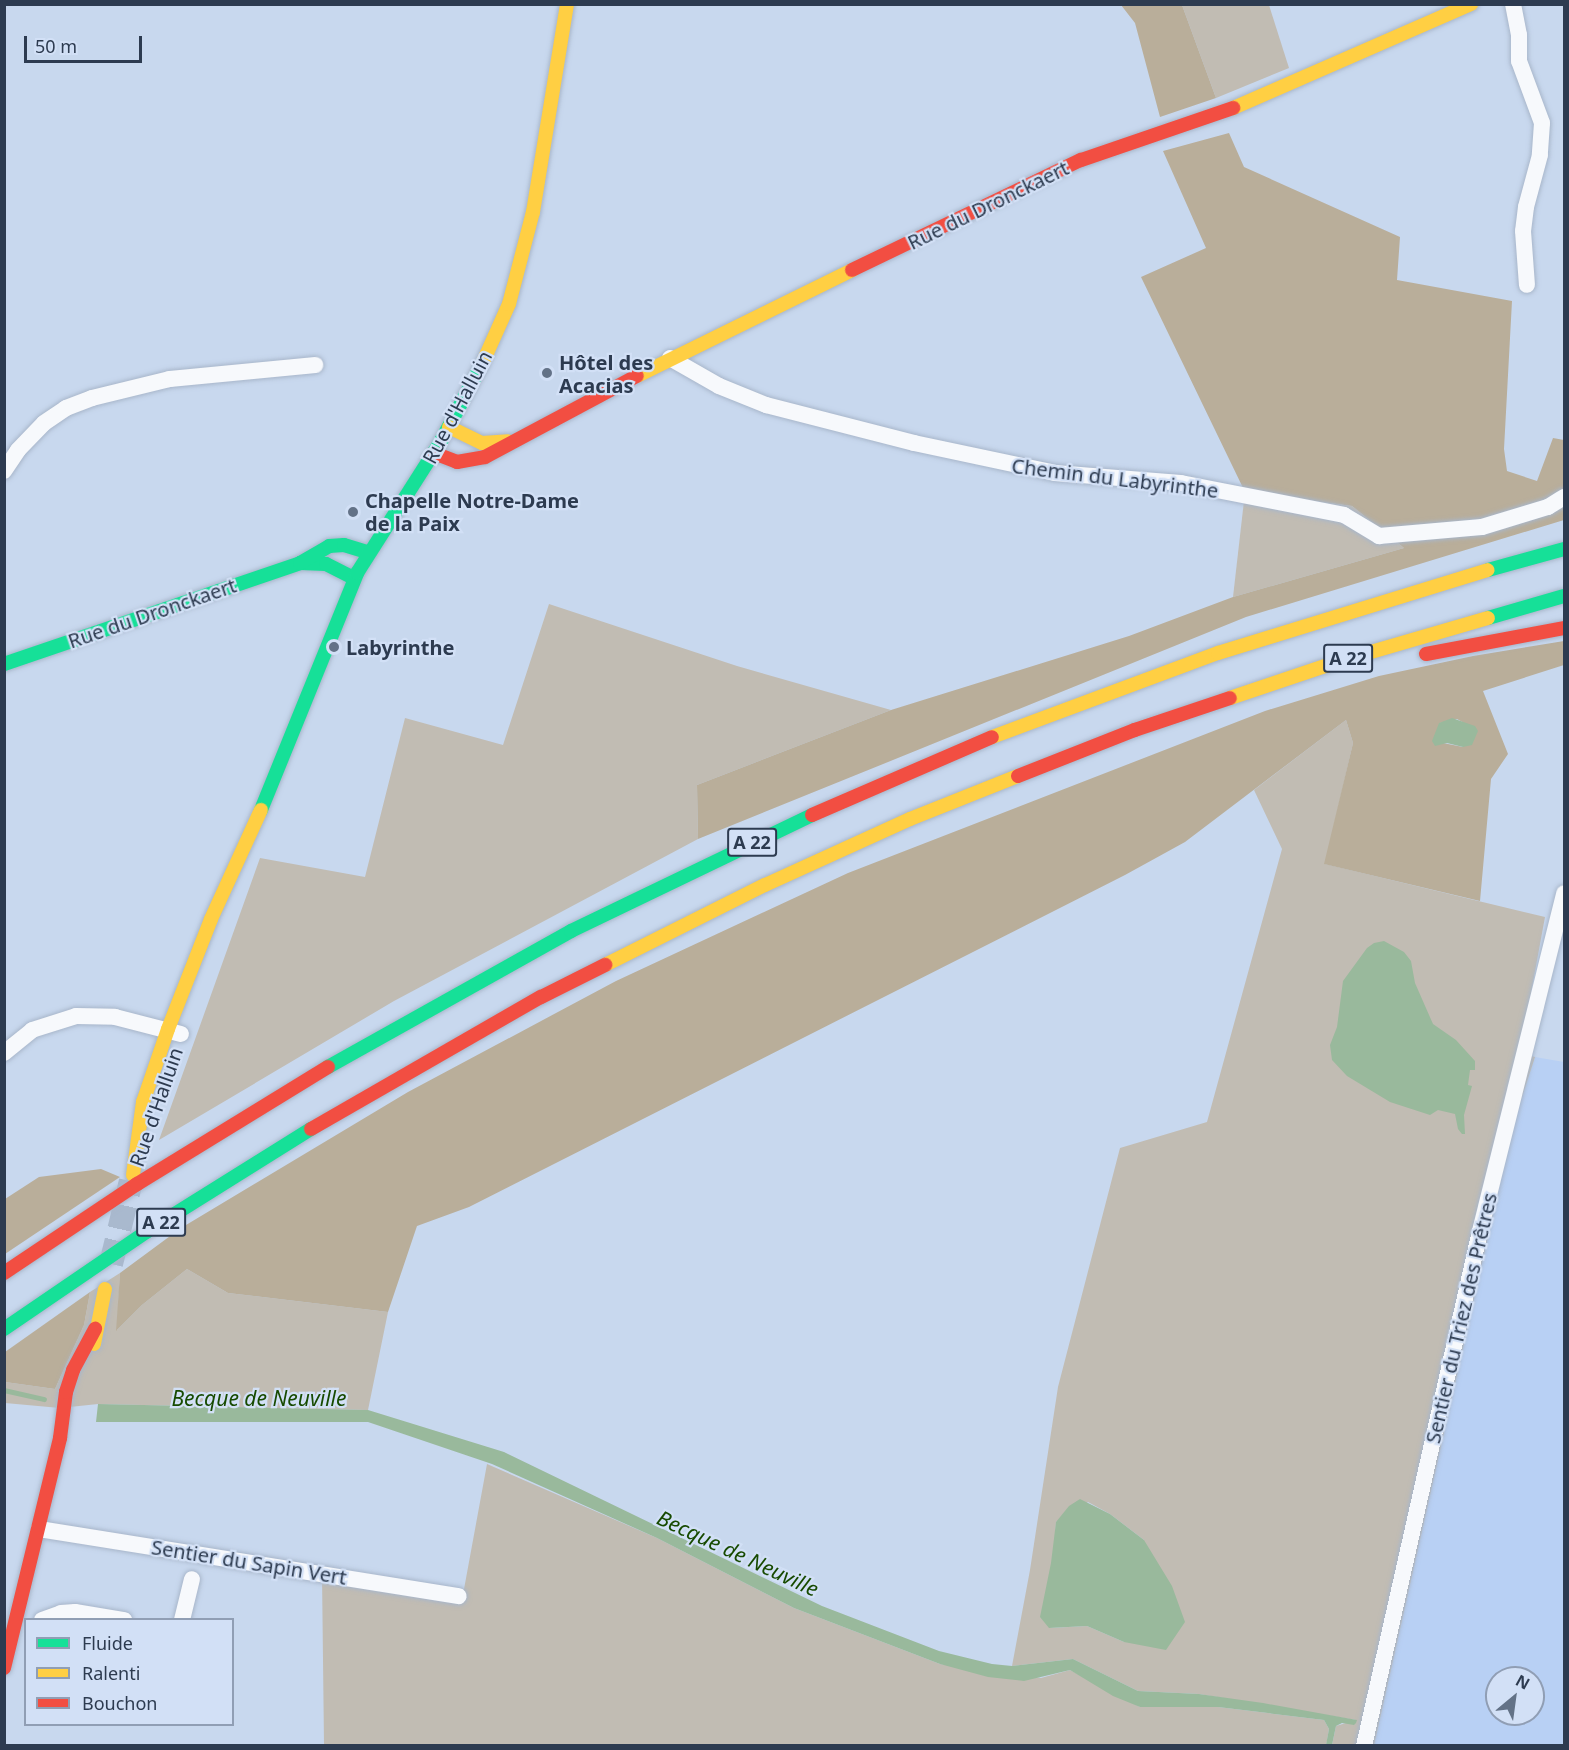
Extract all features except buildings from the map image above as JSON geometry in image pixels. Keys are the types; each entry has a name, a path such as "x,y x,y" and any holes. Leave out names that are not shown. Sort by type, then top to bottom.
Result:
{"main road":[{"name":"Rue d'Halluin","path":"175,1031 133,1175 143,1102 175,1031 244,850 354,578 367,552 434,453 503,320 519,272 535,201 567,4"},
{"name":"Rue du Dronckaert","path":"434,453 457,462 473,461 506,446 670,358 1081,160 1238,105 1471,4"},
{"name":"Rue du Dronckaert","path":"449,426 482,443 493,444 519,437"},
{"path":"1143,680 1330,604 1564,534"},
{"name":"Rue du Dronckaert","path":"4,664 300,563 321,550 336,545 351,546 367,552"},
{"name":"A 22","path":"4,1273 138,1184 332,1064 571,930 777,830 996,735 1143,680 1331,616 1564,549"},
{"name":"Rue du Dronckaert","path":"300,563 326,564 354,578"},
{"name":"A 22","path":"4,1329 146,1232 322,1121 541,997 700,915 852,844 995,784 1135,730 1340,661 1564,596"},
{"path":"1417,656 1564,628"},
{"path":"1135,730 1333,678"},
{"path":"86,1377 105,1289"},
{"path":"4,1668 21,1622 60,1438 66,1392 73,1370 95,1329"},
{"path":"77,1420 79,1404"},
{"path":"39,1529 70,1462"}],"street":[{"path":"1513,4 1519,35 1519,61 1542,123 1540,155 1526,207 1523,231 1527,285"},
{"name":"Chemin du Labyrinthe","path":"670,358 719,386 766,405 903,440 1034,469 1157,480 1344,515 1379,536 1482,527 1548,507 1564,497"},
{"path":"4,471 18,450 44,423 66,408 92,398 170,379 315,365"},
{"name":"Sentier du Triez des Prêtres","path":"1364,1746 1480,1231 1564,893"},
{"path":"4,1053 32,1030 76,1016 115,1017 175,1031"},
{"name":"Sentier du Sapin Vert","path":"39,1529 459,1596"},
{"path":"182,1618 192,1579"},
{"path":"48,1618 67,1612 110,1618"}],"shaded area":[{"path":"1121,5 1182,5 1216,98 1160,117 1135,23"},
{"path":"1182,5 1269,5 1289,68 1216,98"},
{"path":"1229,133 1244,167 1400,237 1397,280 1512,301 1504,449 1507,471 1537,481 1553,438 1564,440 1564,520 1246,617 698,839 697,785 891,710 1129,636 1233,597 1404,548 1352,506 1245,492 1141,277 1206,248 1163,151"},
{"path":"1245,492 1352,506 1404,548 1233,597"},
{"path":"549,604 737,666 891,710 697,785 698,839 394,1001 159,1140 260,858 365,877 405,718 503,745"},
{"path":"1564,641 1564,665 1483,691 1508,754 1491,779 1480,901 1324,864 1353,743 1346,720 1185,842 1125,875 469,1207 417,1226 388,1312 228,1293 187,1269 142,1305 116,1331 120,1273 181,1228 408,1092 616,981 848,873 1265,711 1379,676 1473,656","holes":["1457,719 1466,724 1463,747 1433,741 1440,723"]},
{"path":"1452,718 1475,726 1478,731 1472,745 1463,747 1447,743 1435,746 1432,741 1439,723"},
{"path":"1346,720 1353,743 1325,864 1545,917 1520,1053 1535,1057 1513,1125 1374,1745 1332,1745 1336,1726 1356,1720 1199,1694 1138,1691 1073,1659 1012,1666 1030,1570 1058,1387 1120,1148 1207,1122 1282,849 1254,790","holes":["1088,1502 1110,1514 1144,1540 1124,1642 1087,1626 1050,1628 1056,1522"]},
{"path":"1384,941 1404,952 1411,961 1415,983 1433,1024 1456,1040 1475,1061 1475,1070 1470,1070 1468,1085 1472,1086 1464,1115 1465,1134 1458,1129 1455,1114 1438,1110 1430,1115 1390,1102 1347,1076 1332,1060 1330,1045 1337,1027 1343,981 1367,948 1374,943"},
{"path":"1535,1057 1564,1062 1564,1745 1374,1746 1513,1125"},
{"path":"101,1169 120,1177 5,1254 5,1199 39,1177"},
{"path":"187,1269 228,1293 388,1312 368,1410 98,1404 60,1408 5,1403 5,1382 55,1389 84,1325 90,1292 120,1273 117,1330 142,1305"},
{"path":"90,1292 84,1325 55,1389 5,1382 5,1352"},
{"path":"98,1404 368,1410 504,1452 822,1606 939,1651 992,1664 1012,1666 1073,1659 1138,1691 1199,1694 1357,1720 1354,1725 1342,1723 1336,1726 1332,1745 1326,1745 1329,1729 1324,1720 1218,1707 1140,1707 1113,1696 1070,1670 1024,1681 988,1677 940,1664 794,1608 657,1538 492,1464 368,1422 96,1422"},
{"path":"487,1464 657,1538 794,1608 940,1664 1041,1678 1070,1670 1140,1707 1218,1707 1324,1720 1329,1729 1326,1746 324,1745 322,1575 462,1600"},
{"path":"1080,1499 1110,1514 1144,1540 1172,1586 1185,1622 1166,1650 1124,1642 1087,1626 1049,1628 1040,1617 1051,1563 1056,1522 1069,1506"}],"waterway":[{"name":"Becque de Neuville","path":"4,1390 44,1399"}],"tunnel":[{"path":"111,1264 131,1181"}],"traffic: fast":[{"path":"261,810 357,573 441,441 483,362"},
{"path":"4,664 300,563 329,546 344,545 367,552"},
{"path":"1488,570 1564,549"},
{"path":"300,563 326,564 354,578"},
{"path":"1488,618 1564,596"},
{"path":"328,1067 571,931 812,815"},
{"path":"4,1329 146,1232 311,1129"}],"traffic: slow":[{"path":"483,362 509,304 533,212 567,4"},
{"path":"1233,108 1471,4"},
{"path":"637,376 852,270"},
{"path":"449,427 482,443 508,441"},
{"path":"992,737 1218,653 1488,570"},
{"path":"1230,698 1340,661 1488,618"},
{"path":"605,965 765,885 910,819 1018,776"},
{"path":"133,1175 143,1102 168,1029 211,919 261,810"},
{"path":"94,1344 105,1289"}],"traffic: jam":[{"path":"852,270 1081,160 1233,108"},
{"path":"434,453 457,462 485,457 637,376"},
{"path":"1426,654 1564,628"},
{"path":"1018,776 1135,730 1230,698"},
{"path":"812,815 992,737"},
{"path":"311,1129 541,997 605,965"},
{"path":"4,1273 137,1184 328,1067"},
{"path":"4,1668 60,1438 66,1392 73,1370 95,1329"}],"place":[{"name":"Hôtel des Acacias","path":"547,373"},
{"name":"Chapelle Notre-Dame de la Paix","path":"353,512"},
{"name":"Labyrinthe","path":"334,647"}]}
